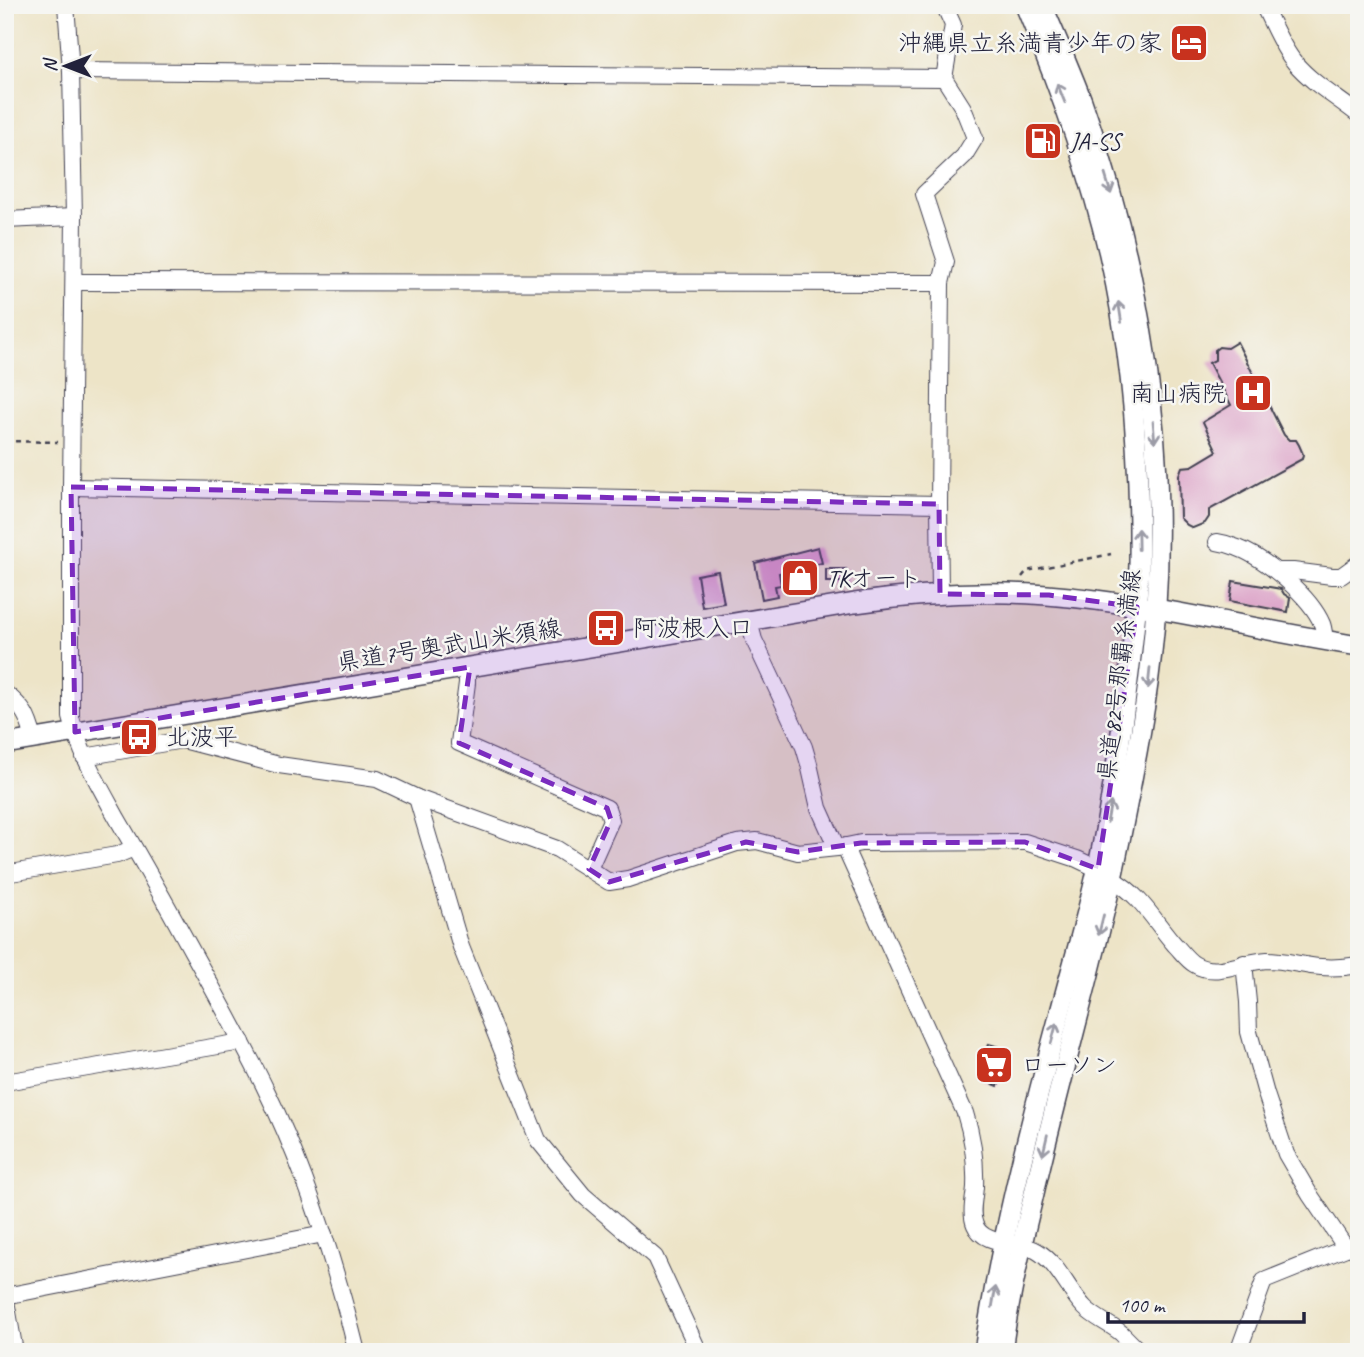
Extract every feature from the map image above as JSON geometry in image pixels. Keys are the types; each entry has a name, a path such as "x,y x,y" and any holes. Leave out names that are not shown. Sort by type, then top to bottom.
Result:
{"main road":[{"name":"県道82号那覇糸満線","path":"1025,5 1066,106 1099,212 1112,270 1132,399 1139,564 1146,608"},
{"name":"県道82号那覇糸満線","path":"984,1352 1048,1130 1105,874 1116,766 1158,557 1155,443 1136,299 1114,205 1082,101 1042,5"},
{"name":"県道7号奥武山米須線","path":"5,744 865,601 940,594 1019,593 1080,598 1359,646"},
{"name":"県道82号那覇糸満線","path":"1002,1352 1013,1244"}],"street":[{"path":"66,5 71,71 74,217 70,712 84,757 268,1093 324,1234 357,1352"},
{"path":"940,594 942,283 946,262 925,194 964,156 975,138 963,108 944,78 953,25 944,5"},
{"path":"1263,5 1287,52 1296,63 1359,115"},
{"path":"71,71 944,78"},
{"path":"8,216 74,217"},
{"path":"74,282 942,283"},
{"path":"71,486 939,504"},
{"path":"1217,542 1237,547 1276,571 1314,611 1322,624 1325,640"},
{"path":"1276,571 1341,576 1359,564"},
{"path":"749,621 754,640 804,747 819,808 849,857 965,1113 972,1134 975,1159 972,1214 977,1229 992,1240 1033,1249 1046,1257 1086,1309 1120,1332 1140,1352"},
{"path":"467,667 459,743 607,808 611,820 589,869"},
{"path":"5,693 25,712 34,739"},
{"path":"84,757 183,740 279,765 365,776 557,849 609,881 620,881 717,848 746,842 757,841 798,852 861,844 1025,842 1077,859 1134,893 1195,966 1219,971 1244,963 1267,960 1357,969"},
{"path":"417,797 461,947 538,1140 583,1195 655,1258 699,1352"},
{"path":"5,874 117,855 134,848"},
{"path":"1238,1352 1264,1281 1352,1247 1310,1195 1286,1154 1249,1031 1244,963"},
{"path":"5,1082 242,1042"},
{"path":"15,1352 5,1295 324,1234"}],"path":[{"path":"5,441 72,442"},
{"path":"1019,593 1021,577 1027,571 1111,554"}],"highlighted area":[{"path":"71,487 939,504 940,594 1049,595 1137,607 1098,869 1025,842 861,843 798,852 746,842 609,882 589,869 611,820 607,808 459,743 470,667 75,732"}],"building":[{"path":"1237,342 1284,435 1289,440 1296,440 1299,445 1302,459 1209,510 1205,523 1193,528 1180,518 1179,475 1182,467 1192,466 1217,451 1203,422 1231,405 1209,363 1215,360 1215,350 1219,347 1227,348"},
{"path":"818,547 822,563 779,573 781,585 775,586 777,596 762,599 755,563"},
{"path":"826,569 846,569 846,582 826,582"},
{"path":"718,571 724,603 702,607 697,575"},
{"path":"1233,581 1281,589 1290,598 1288,612 1230,601"},
{"name":"ローソン","path":"989,1044 1009,1050 998,1086 980,1079"}],"place":[{"name":"沖縄県立糸満青少年の家","path":"1189,43"},
{"name":"JA-SS","path":"1043,141"},
{"name":"南山病院","path":"1253,393"},
{"name":"TKオート","path":"800,578"},
{"name":"阿波根入口","path":"606,628"},
{"name":"北波平","path":"139,737"},
{"name":"ローソン","path":"994,1065"}]}
